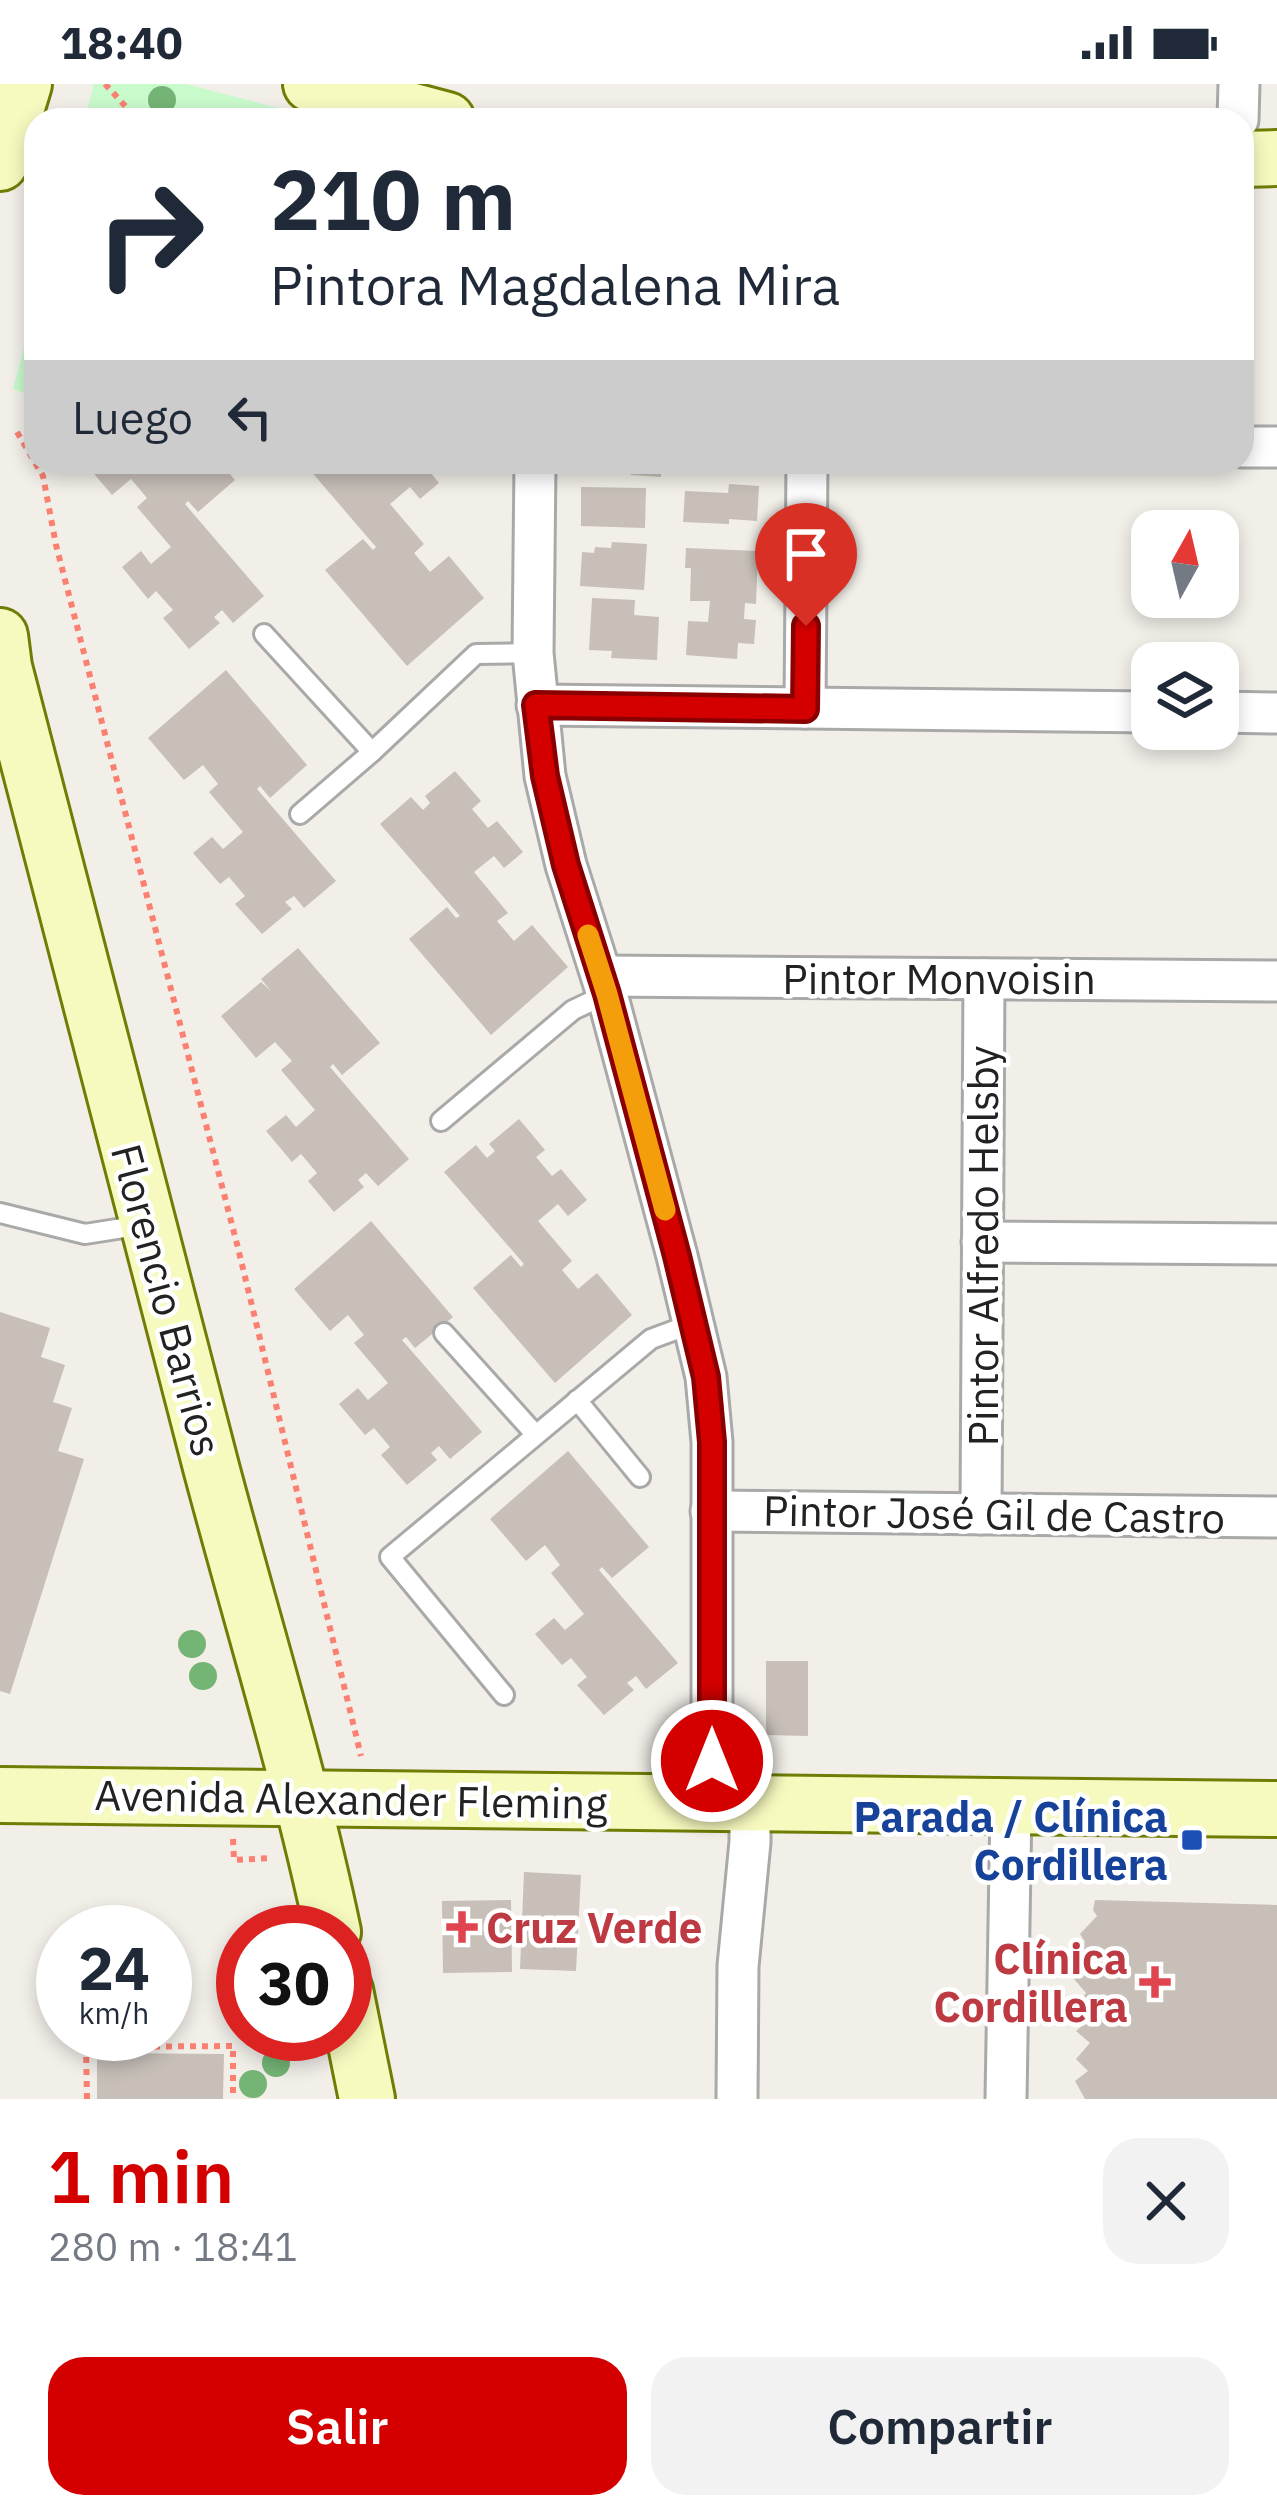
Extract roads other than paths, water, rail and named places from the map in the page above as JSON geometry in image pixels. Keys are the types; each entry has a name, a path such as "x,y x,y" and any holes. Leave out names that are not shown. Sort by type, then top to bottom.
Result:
{"main road":[{"path":"0,163 24,84"},
{"path":"311,84 424,105"},
{"name":"Florencio Barrios","path":"1,654 327,1905"},
{"name":"Avenida Alexander Fleming","path":"0,1795 1277,1809"},
{"path":"359,2061 367,2099"}],"street":[{"path":"535,474 533,653 545,776 694,1323 708,1399 731,1803 750,1842 740,1925 736,2099"},
{"path":"805,709 807,474"},
{"path":"536,705 1131,712"},
{"path":"1239,712 1277,713"},
{"name":"Pintor Monvoisin","path":"604,985 984,979 1277,981"},
{"name":"Pintor Alfredo Helsby","path":"980,1514 984,979"},
{"path":"982,1241 1277,1244"},
{"name":"Pintor José Gil de Castro","path":"711,1511 1277,1517"},
{"path":"1006,2099 1011,1806"}],"lane":[{"path":"264,634 372,752"},
{"path":"300,814 476,654 533,653"},
{"path":"441,1121 604,985"},
{"path":"0,1213 85,1234 147,1225"},
{"path":"504,1695 390,1557 651,1339 694,1323"},
{"path":"444,1333 535,1434"},
{"path":"577,1400 640,1477"}],"place":[{"name":"Parada / Clínica Cordillera","path":"1192,1840"},
{"name":"Cruz Verde","path":"462,1927"},
{"name":"Clínica Cordillera","path":"1155,1982"}]}
